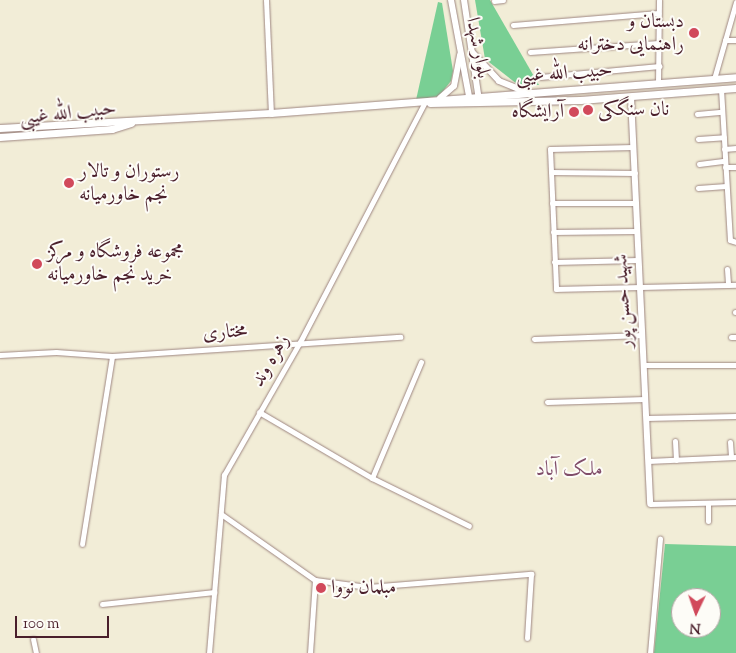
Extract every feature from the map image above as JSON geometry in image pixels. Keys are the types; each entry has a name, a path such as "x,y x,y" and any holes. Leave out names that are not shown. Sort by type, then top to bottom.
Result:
{"main road":[{"name":"حبیب الله غیبی","path":"479,99 527,93 736,77"},
{"name":"حبیب الله غیبی","path":"425,102 440,98 580,100 736,88"},
{"path":"580,89 580,100"},
{"name":"حبیب الله غیبی","path":"0,128 271,113 470,99"},
{"name":"حبیب الله غیبی","path":"0,137 112,129 138,120"}],"street":[{"path":"266,0 271,113"},
{"name":"بلوار شهدا","path":"451,0 470,99"},
{"name":"بلوار شهدا","path":"464,0 479,99"},
{"path":"494,1 503,0"},
{"path":"658,83 659,0"},
{"path":"714,79 736,3"},
{"path":"513,25 659,13"},
{"path":"725,40 736,40"},
{"path":"530,52 659,43"},
{"path":"440,98 454,86 458,78 461,46"},
{"path":"472,50 479,63 499,81 527,93"},
{"path":"540,77 658,66"},
{"path":"721,89 726,186 733,242"},
{"name":"شهید حسن پور","path":"632,97 650,504"},
{"name":"زهره وند","path":"209,653 224,475 300,342 425,102"},
{"path":"697,114 722,112"},
{"path":"698,139 724,137"},
{"path":"633,147 550,148 556,289 736,285"},
{"path":"724,149 736,148"},
{"path":"699,164 725,164 736,167"},
{"path":"550,172 634,173"},
{"path":"698,188 726,186"},
{"path":"552,203 636,203"},
{"path":"553,232 637,231"},
{"path":"554,262 638,260"},
{"path":"727,269 728,285"},
{"path":"534,339 642,335"},
{"name":"مختاری","path":"0,355 56,352 112,356 300,342 400,337"},
{"path":"82,544 112,356"},
{"path":"372,478 421,362"},
{"path":"643,366 736,365"},
{"path":"547,402 645,399"},
{"path":"259,412 372,478 469,526"},
{"path":"646,418 736,416"},
{"path":"675,442 676,460"},
{"path":"648,461 734,457 730,442"},
{"path":"650,504 736,502"},
{"path":"708,503 708,521"},
{"path":"221,514 315,580 368,587 531,574 527,638"},
{"path":"650,653 660,538"},
{"path":"310,653 315,580"},
{"path":"102,604 214,592"},
{"path":"33,639 36,653"}],"green space":[{"path":"475,0 490,0 539,85 517,84 485,59"},
{"path":"438,2 442,3 453,71 451,81 439,96 416,100"},
{"path":"665,544 736,546 736,653 654,653"}],"place":[{"name":"دبستان و راهنمایی دخترانه","path":"694,33"},
{"name":"نان سنگکی","path":"588,110"},
{"name":"آرایشگاه","path":"574,112"},
{"name":"رستوران و تالار نجم خاورمیانه","path":"69,183"},
{"name":"مجموعه فروشگاه و مرکز خرید نجم خاورمیانه","path":"37,264"},
{"name":"مبلمان نووا","path":"321,588"}],"district":[{"name":"ملک آباد","path":"569,470"}]}
